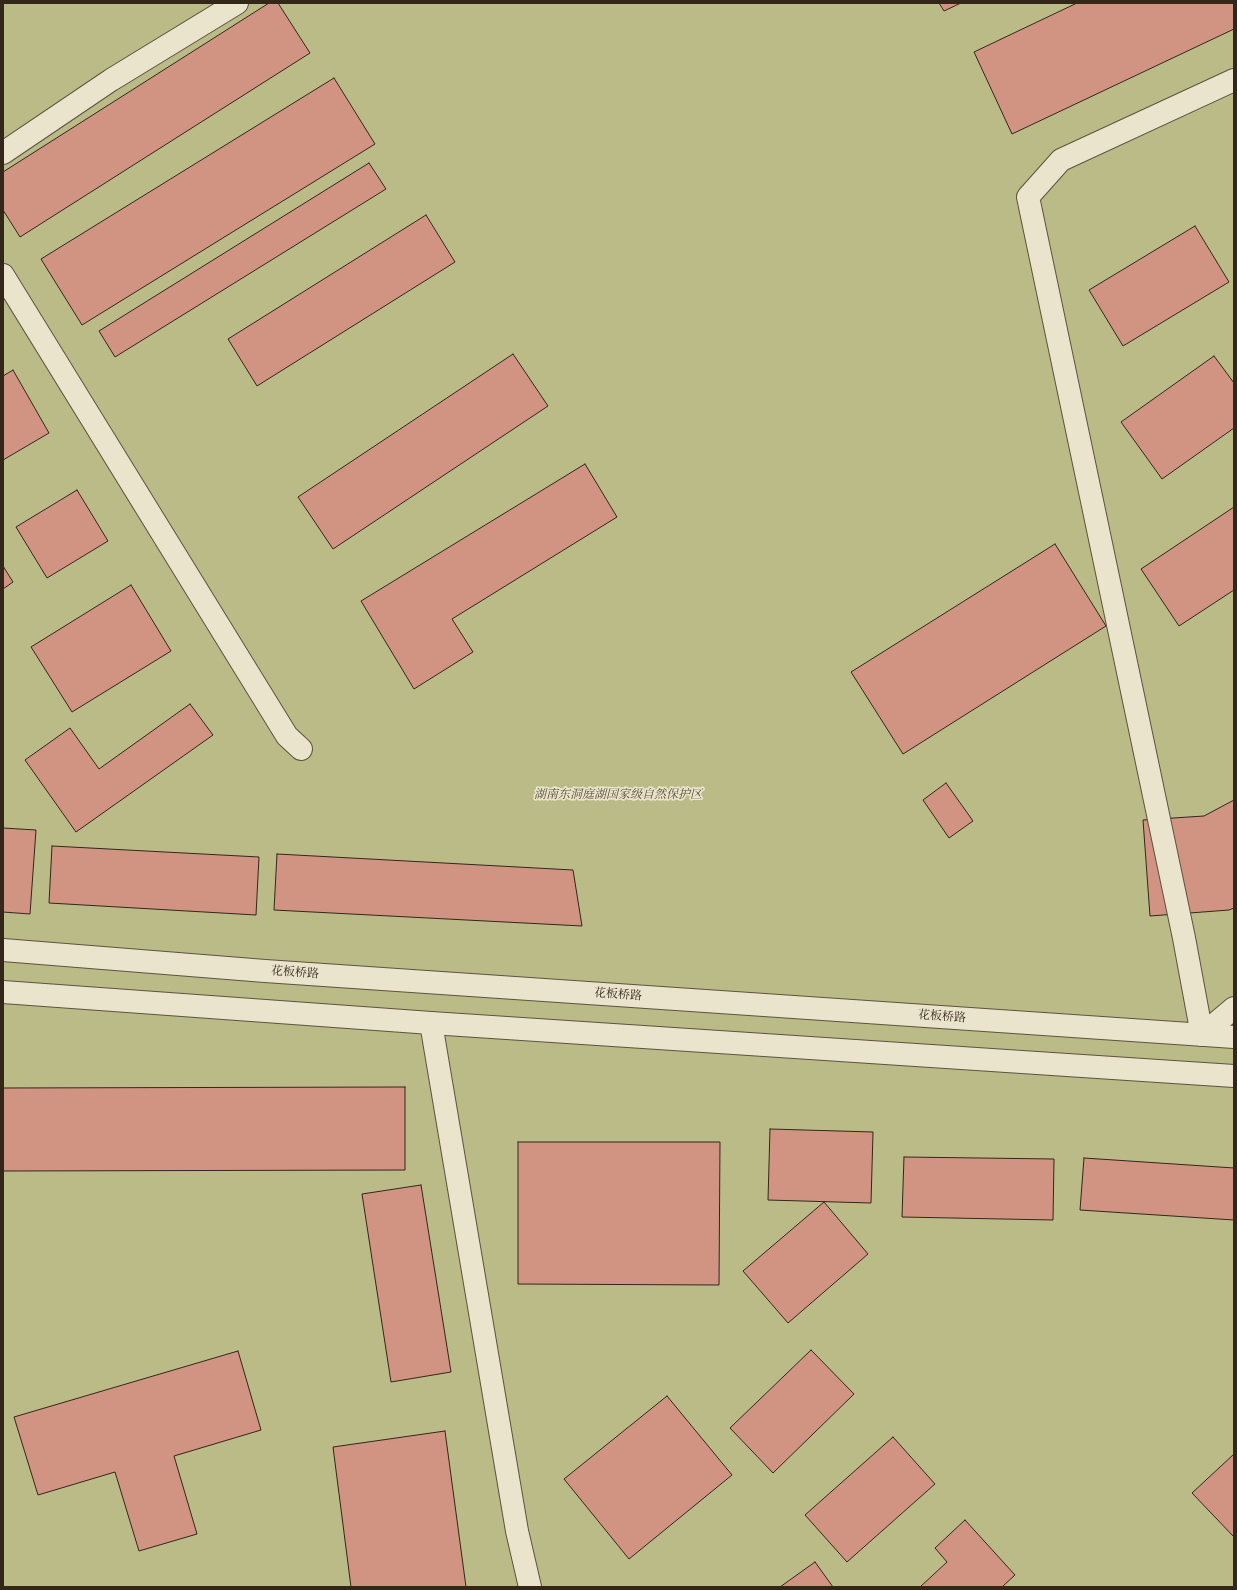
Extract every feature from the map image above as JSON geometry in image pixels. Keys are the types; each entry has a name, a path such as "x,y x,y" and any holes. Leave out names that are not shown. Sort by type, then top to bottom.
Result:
{"street":[{"path":"3,153 111,80 237,3"},
{"path":"1234,80 1061,160 1028,197 1184,938 1202,1035 1234,1008"},
{"path":"3,275 287,736 301,749"},
{"name":"花板桥路","path":"3,950 265,971 1234,1037"},
{"path":"3,992 432,1023 1234,1076"},
{"path":"432,1023 517,1531 530,1587"}],"green space":[{"name":"湖南东洞庭湖国家级自然保护区","path":"3,3 1234,3 1234,1587 3,1587"}],"building":[{"path":"269,3 278,3 310,53 20,237 3,210 3,172"},
{"path":"939,3 961,3 944,11"},
{"path":"1077,3 1234,3 1234,29 1012,134 974,52"},
{"path":"334,78 375,144 82,325 41,259"},
{"path":"369,163 386,189 115,357 99,331"},
{"path":"426,215 455,262 257,386 228,339"},
{"path":"1195,226 1229,282 1123,346 1089,290"},
{"path":"513,354 548,406 333,549 298,497"},
{"path":"1214,356 1234,383 1234,428 1162,479 1121,422"},
{"path":"13,370 49,433 3,460 3,376"},
{"path":"585,464 617,517 452,619 473,652 414,689 361,601"},
{"path":"77,490 108,541 47,578 16,527"},
{"path":"1234,507 1234,590 1179,626 1141,569"},
{"path":"1055,544 1106,626 903,754 851,672"},
{"path":"3,566 13,582 3,589"},
{"path":"131,585 171,651 72,712 31,647"},
{"path":"190,704 213,735 76,832 25,760 70,728 99,769"},
{"path":"946,783 973,821 949,838 923,800"},
{"path":"1234,800 1234,908 1229,910 1150,916 1143,820 1204,816"},
{"path":"3,828 36,830 30,914 3,912"},
{"path":"52,846 259,857 256,915 49,903"},
{"path":"277,854 573,870 582,926 274,910"},
{"path":"405,1087 405,1170 3,1171 3,1088"},
{"path":"770,1129 873,1132 871,1203 768,1200"},
{"path":"518,1142 720,1142 719,1285 518,1284"},
{"path":"904,1157 1054,1159 1053,1220 902,1217"},
{"path":"1084,1158 1234,1168 1234,1220 1080,1210"},
{"path":"421,1185 451,1372 391,1382 362,1194"},
{"path":"824,1202 868,1254 788,1323 743,1271"},
{"path":"811,1350 854,1394 773,1473 730,1428"},
{"path":"238,1351 261,1430 174,1456 197,1534 139,1551 115,1472 38,1495 14,1417"},
{"path":"667,1396 732,1475 629,1559 564,1479"},
{"path":"445,1431 466,1587 351,1587 333,1447"},
{"path":"893,1437 935,1484 847,1562 805,1515"},
{"path":"1234,1454 1234,1537 1192,1493"},
{"path":"965,1520 1015,1575 1002,1587 920,1587 947,1562 935,1548"},
{"path":"815,1562 833,1587 780,1587"}]}
